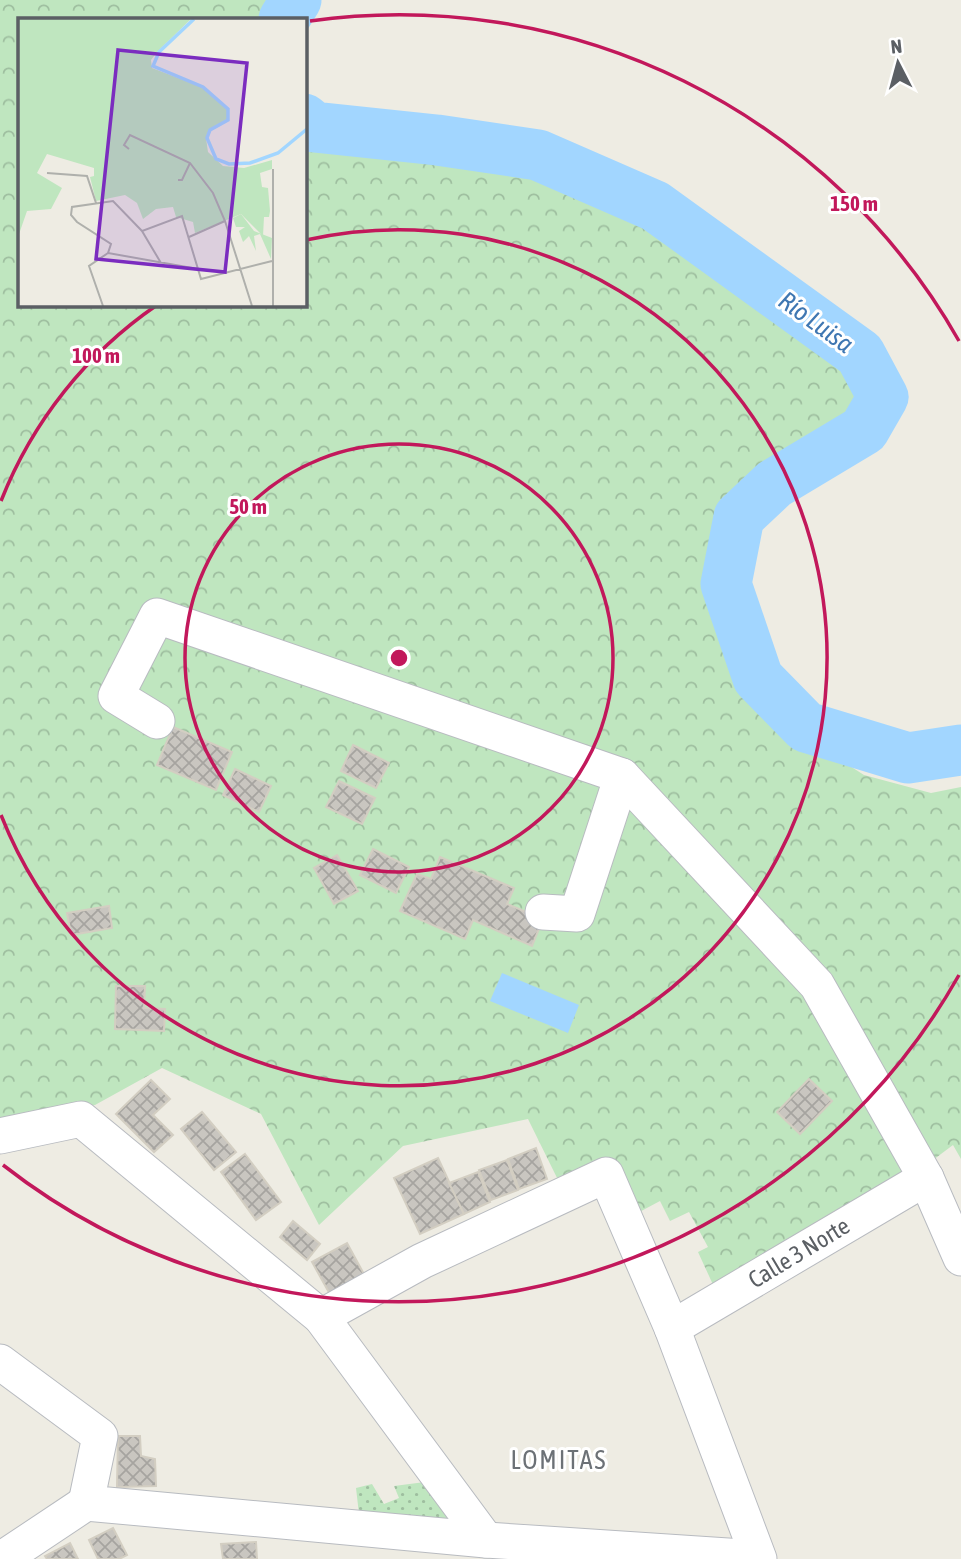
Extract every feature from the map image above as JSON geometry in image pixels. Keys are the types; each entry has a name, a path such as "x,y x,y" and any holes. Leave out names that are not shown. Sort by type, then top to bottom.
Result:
{"street":[{"path":"158,722 116,696 157,616 622,776 817,985 926,1178 961,1258"},
{"path":"543,912 578,914 622,776"},
{"path":"0,1136 81,1119 321,1317 486,1540"},
{"path":"2,1559 86,1503 486,1540 759,1559 672,1328 606,1175 422,1261 321,1317"},
{"name":"Calle 3 Norte","path":"672,1328 926,1178"},
{"path":"0,1362 100,1436 86,1503"}],"green space":[{"path":"0,0 282,0 272,18 18,18 18,306 306,306 306,137 314,142 532,165 561,179 650,211 713,259 857,358 872,396 856,424 768,481 733,518 716,585 748,680 803,736 864,775 931,793 961,787 961,1159 953,1145 933,1160 715,1289 698,1252 708,1247 689,1212 670,1221 660,1201 630,1217 608,1169 562,1188 528,1119 403,1146 319,1225 261,1114 162,1068 95,1105 0,1121"},
{"path":"425,1482 452,1522 359,1514 356,1488 372,1484 384,1504 399,1498 394,1486"}],"water":[{"path":"502,973 579,1005 568,1033 490,1001"}],"building":[{"path":"173,727 232,752 216,790 157,765"},
{"path":"353,745 389,763 376,788 341,771"},
{"path":"235,769 271,786 259,812 223,795"},
{"path":"339,781 375,798 362,824 326,807"},
{"path":"373,849 409,867 396,893 360,875"},
{"path":"337,855 358,891 334,904 314,868"},
{"path":"440,857 514,888 507,904 543,919 532,946 473,920 465,939 400,911 417,874 431,879"},
{"path":"109,906 112,928 71,935 67,913"},
{"path":"116,986 145,986 144,1008 165,1009 164,1031 115,1029"},
{"path":"809,1079 832,1101 800,1134 777,1112"},
{"path":"151,1080 170,1099 153,1115 173,1135 154,1152 116,1114"},
{"path":"202,1112 236,1152 214,1170 181,1129"},
{"path":"536,1148 547,1179 519,1189 508,1159"},
{"path":"245,1154 281,1202 256,1220 221,1172"},
{"path":"438,1158 464,1214 420,1234 394,1178"},
{"path":"507,1160 518,1190 491,1200 479,1170"},
{"path":"478,1172 490,1202 464,1214 449,1183"},
{"path":"293,1221 320,1244 307,1260 280,1237"},
{"path":"347,1243 365,1276 331,1296 312,1262"},
{"path":"118,1436 140,1436 141,1456 155,1459 156,1486 117,1487"},
{"path":"113,1528 127,1555 119,1559 98,1559 89,1540"},
{"path":"256,1542 257,1559 223,1559 221,1544"},
{"path":"70,1543 78,1559 47,1559 45,1556"}],"waterway":[{"name":"Río Luisa","path":"285,18 296,0"},
{"name":"Río Luisa","path":"306,121 314,127 437,140 538,155 655,206 860,354 883,397 864,430 774,484 739,517 726,584 758,678 806,727 908,758 961,750"}],"district":[{"name":"LOMITAS","path":"559,1460"}]}
